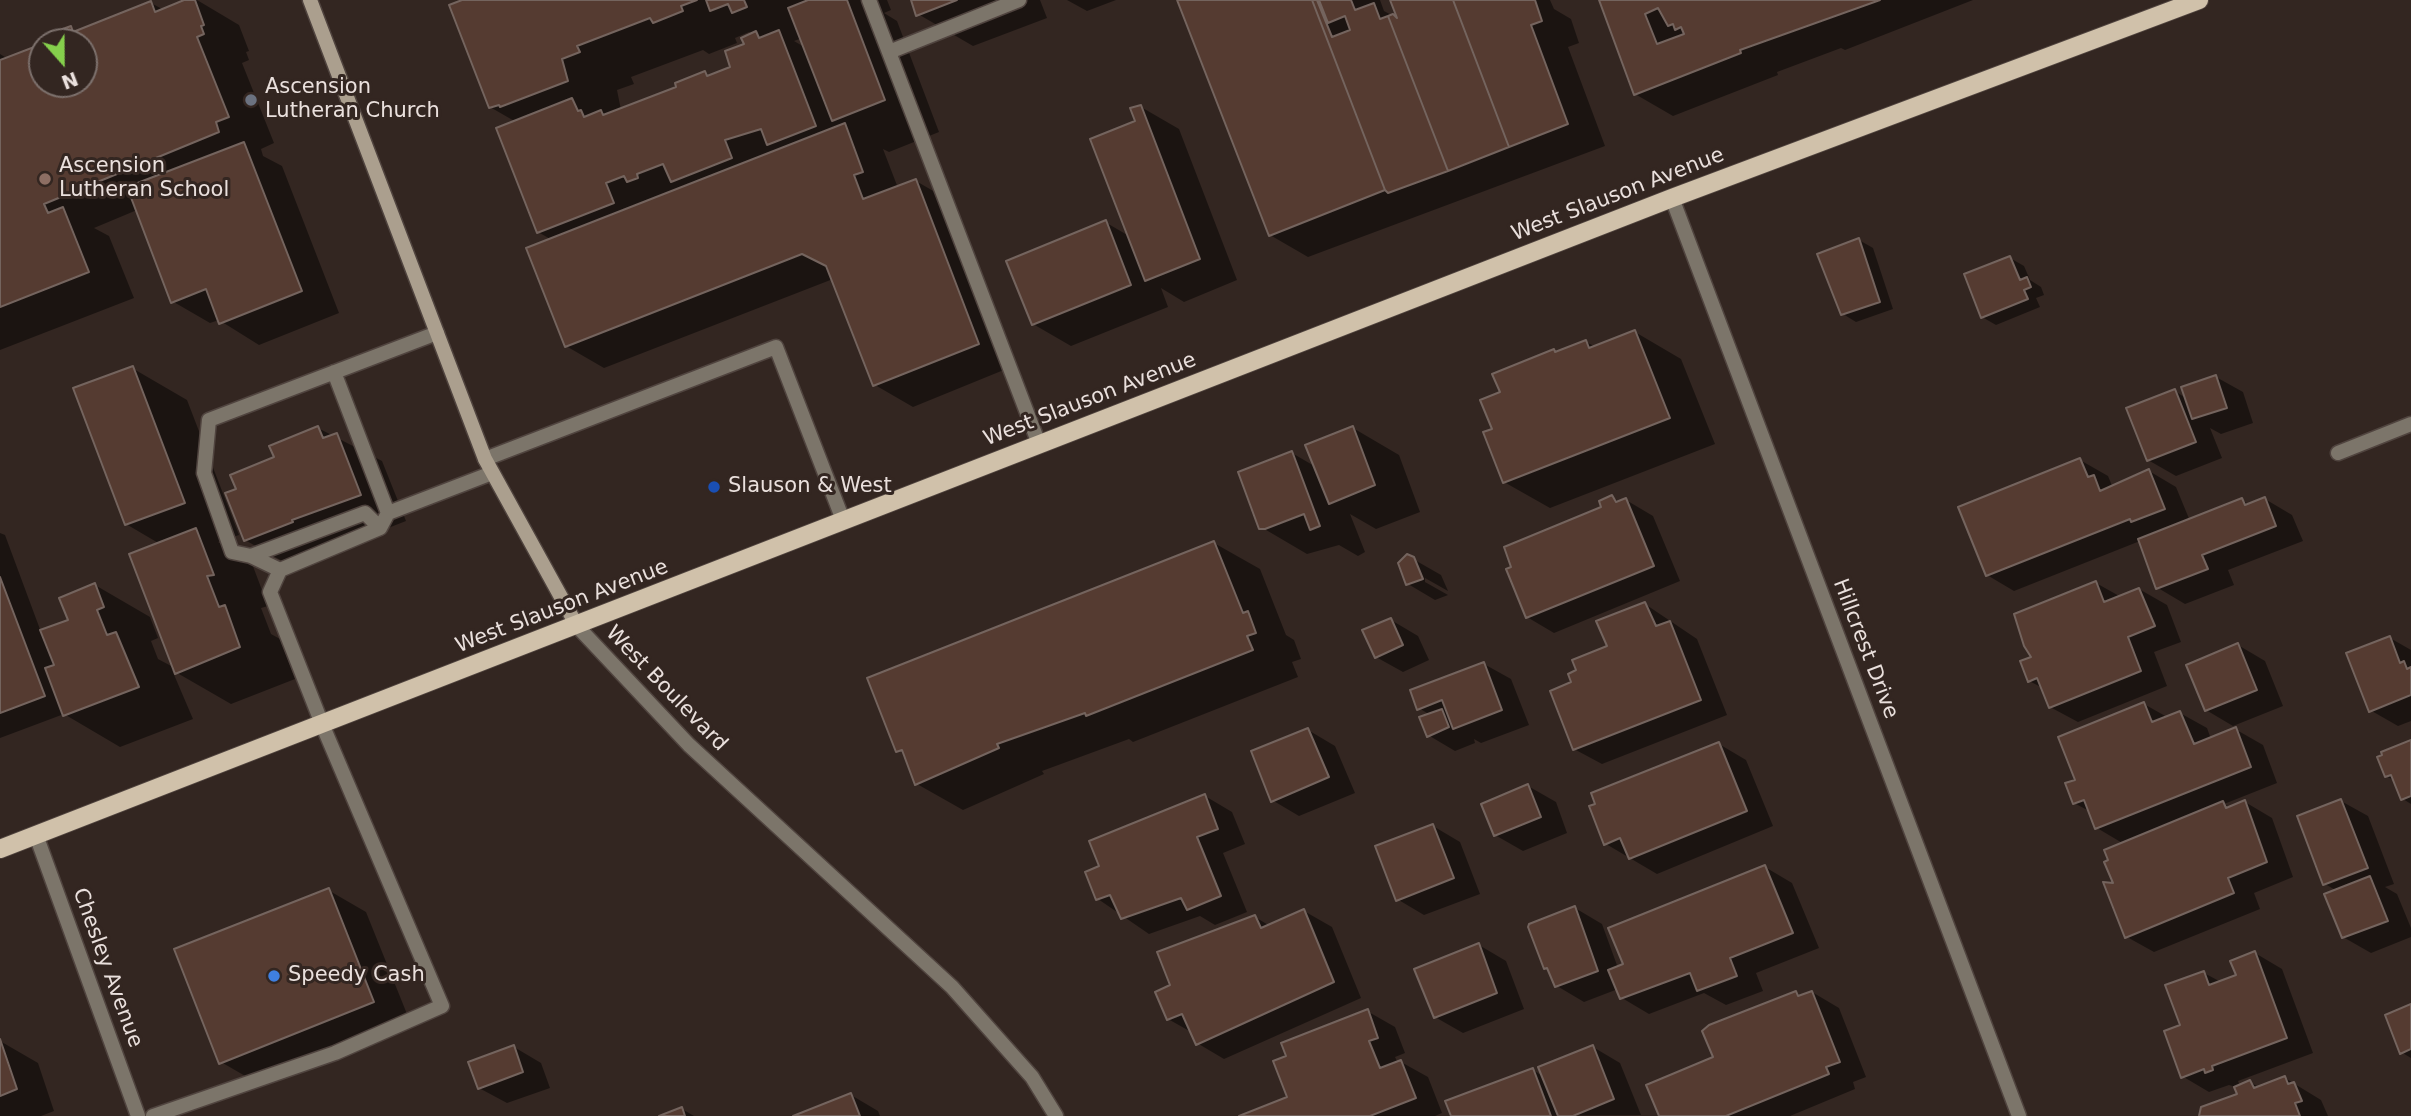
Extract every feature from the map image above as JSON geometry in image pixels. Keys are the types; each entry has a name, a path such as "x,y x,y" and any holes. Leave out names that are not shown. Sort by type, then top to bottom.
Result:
{"main road":[{"name":"West Boulevard","path":"310,0 485,459 577,626"},
{"name":"West Slauson Avenue","path":"0,849 1672,198 2199,0"}],"street":[{"path":"869,0 1039,444"},
{"path":"889,52 1019,0"},
{"name":"Hillcrest Drive","path":"1672,198 2020,1116"},
{"path":"280,570 251,556 232,552 204,473 209,420 437,333"},
{"path":"485,459 776,347 842,520"},
{"path":"334,372 388,513"},
{"path":"2338,453 2411,425"},
{"path":"153,1116 335,1053 442,1006 322,724 270,592 280,570 380,528 388,513 492,473"},
{"path":"251,556 365,513 380,528"},
{"name":"West Boulevard","path":"577,626 689,745 952,987 1032,1077 1056,1116"},
{"name":"Chesley Avenue","path":"36,835 138,1116"}],"building":[{"path":"184,0 195,0 204,25 201,26 204,34 197,37 229,117 216,122 219,132 44,204 48,213 63,207 89,272 0,307 0,60 28,49 28,98 98,98 98,28 83,28 151,1 155,12"},
{"path":"462,0 697,0 681,6 683,11 653,23 650,18 577,46 580,52 562,59 568,81 500,107 489,108 449,5"},
{"path":"706,0 744,0 747,7 732,13 728,4 710,11"},
{"path":"808,0 847,0 885,100 832,121 788,8"},
{"path":"911,0 957,0 916,16"},
{"path":"1177,0 1312,0 1385,190 1269,236"},
{"path":"1312,0 1317,0 1332,37 1350,30 1345,16 1328,23 1319,0 1351,0 1355,10 1374,3 1380,19 1388,16 1448,171 1388,193 1385,190"},
{"path":"1390,0 1453,0 1509,147 1448,171 1388,16 1393,14 1397,18"},
{"path":"1453,0 1535,0 1542,21 1531,25 1568,124 1509,147"},
{"path":"1599,0 1880,0 1740,50 1741,53 1634,95","holes":["1658,8 1668,26 1673,24 1675,30 1681,27 1684,34 1657,44 1645,14"]},
{"path":"779,30 816,126 767,145 761,129 725,140 732,158 671,182 663,164 637,174 638,178 627,182 624,176 606,183 614,203 537,233 496,128 572,98 584,117 601,110 603,115 676,87 675,83 705,71 707,76 730,67 725,51 744,44 741,38 756,31 759,38"},
{"path":"1141,105 1200,259 1145,281 1090,139 1135,121 1130,108"},
{"path":"845,123 863,172 854,175 863,199 916,179 979,344 873,386 826,266 802,254 565,347 526,248"},
{"path":"244,142 302,291 219,324 206,289 171,303 127,187"},
{"path":"1106,220 1131,285 1032,325 1006,261"},
{"path":"1859,238 1880,302 1841,315 1817,254"},
{"path":"2010,256 2020,280 2027,277 2031,287 2024,290 2028,299 1981,318 1964,274"},
{"path":"1635,330 1670,418 1503,483 1483,432 1492,429 1480,400 1500,392 1492,374 1554,349 1555,352 1586,340 1589,348"},
{"path":"133,366 185,503 125,525 73,388"},
{"path":"2216,375 2227,408 2192,419 2181,387"},
{"path":"2175,389 2196,442 2147,461 2126,408"},
{"path":"318,426 323,438 337,433 361,495 244,541 225,493 236,489 230,475 274,457 269,446"},
{"path":"1353,426 1375,485 1329,504 1305,445"},
{"path":"1292,451 1320,526 1310,530 1304,514 1259,529 1238,472"},
{"path":"2080,458 2088,477 2094,475 2100,491 2149,469 2165,509 2131,522 2130,519 1986,576 1958,507"},
{"path":"1612,495 1616,502 1626,498 1654,566 1526,618 1506,569 1511,567 1504,547 1601,507 1599,501"},
{"path":"2265,497 2276,526 2202,555 2208,569 2156,589 2138,539 2242,498 2245,505"},
{"path":"196,528 214,575 207,576 219,607 225,605 240,647 175,674 129,554"},
{"path":"1214,541 1243,613 1248,611 1256,633 1247,636 1253,650 1086,716 1085,713 997,744 999,748 915,785 902,750 896,752 867,678"},
{"path":"1407,554 1414,557 1423,579 1406,585 1398,563"},
{"path":"0,577 45,696 0,713"},
{"path":"2096,581 2104,602 2139,588 2155,626 2128,637 2141,671 2049,708 2037,678 2028,682 2020,661 2031,657 2024,646 2014,614"},
{"path":"95,583 104,607 97,610 107,635 116,632 139,687 63,716 45,668 54,665 40,630 68,620 59,598"},
{"path":"1645,602 1656,626 1670,621 1701,700 1573,750 1550,691 1571,682 1568,674 1576,670 1572,660 1607,646 1596,621"},
{"path":"1391,618 1403,645 1375,658 1362,630"},
{"path":"2390,636 2400,663 2404,661 2407,669 2411,667 2411,695 2369,712 2346,653"},
{"path":"2238,643 2257,690 2205,711 2186,665"},
{"path":"1484,662 1502,710 1453,729 1442,700 1417,710 1410,690"},
{"path":"2144,702 2152,722 2180,711 2194,744 2236,727 2251,767 2095,829 2084,800 2073,804 2065,783 2075,780 2058,737"},
{"path":"1442,709 1449,727 1427,737 1419,717"},
{"path":"1308,728 1329,777 1271,802 1251,751"},
{"path":"2411,740 2411,796 2401,800 2391,775 2385,777 2377,757 2382,755 2381,752"},
{"path":"1719,742 1747,811 1629,859 1620,838 1604,845 1589,806 1595,804 1591,793"},
{"path":"1528,784 1541,817 1494,836 1481,804"},
{"path":"1205,794 1218,829 1197,837 1221,896 1187,910 1181,898 1121,919 1110,895 1096,900 1085,872 1099,866 1089,841"},
{"path":"2341,799 2368,868 2323,885 2297,816"},
{"path":"2245,800 2267,862 2228,878 2234,893 2125,938 2103,882 2113,883 2104,862 2108,860 2104,850 2223,801 2226,808"},
{"path":"1433,824 1454,878 1396,901 1375,846"},
{"path":"1765,865 1793,933 1730,958 1737,976 1697,991 1690,973 1620,999 1608,970 1623,964 1608,928"},
{"path":"2370,876 2388,921 2342,938 2324,894"},
{"name":"Speedy Cash","path":"329,888 374,1002 219,1064 174,949"},
{"path":"1575,906 1598,971 1555,987 1547,968 1544,969 1528,927 1529,924"},
{"path":"1304,909 1334,982 1196,1045 1182,1014 1167,1020 1155,992 1170,985 1157,952 1255,915 1261,928"},
{"path":"1479,943 1497,993 1434,1018 1414,969"},
{"path":"2255,951 2287,1038 2212,1066 2213,1070 2205,1073 2204,1069 2181,1078 2164,1031 2180,1025 2165,985 2204,971 2209,985 2236,975 2230,961"},
{"path":"1796,991 1798,996 1812,991 1840,1062 1826,1067 1829,1074 1726,1116 1659,1116 1646,1085 1713,1057 1702,1031 1709,1025"},
{"path":"2411,1004 2411,1049 2400,1054 2385,1015"},
{"path":"1368,1009 1378,1038 1369,1041 1380,1068 1401,1060 1416,1098 1370,1116 1239,1116 1287,1097 1273,1061 1286,1056 1281,1043"},
{"path":"0,1039 17,1089 0,1096"},
{"path":"514,1045 523,1072 478,1089 468,1062"},
{"path":"1593,1045 1614,1099 1573,1116 1558,1116 1538,1067"},
{"path":"1533,1068 1551,1116 1451,1116 1445,1101"},
{"path":"2285,1076 2288,1084 2294,1082 2302,1101 2295,1103 2300,1116 2199,1116 2201,1107 2237,1094 2234,1087 2250,1080 2254,1088"},
{"path":"851,1093 860,1116 793,1116"},
{"path":"682,1107 685,1116 659,1116"}],"place":[{"name":"Ascension Lutheran Church","path":"251,100"},
{"name":"Ascension Lutheran School","path":"45,179"},
{"name":"Slauson & West","path":"714,487"},
{"name":"Speedy Cash","path":"274,976"}]}
